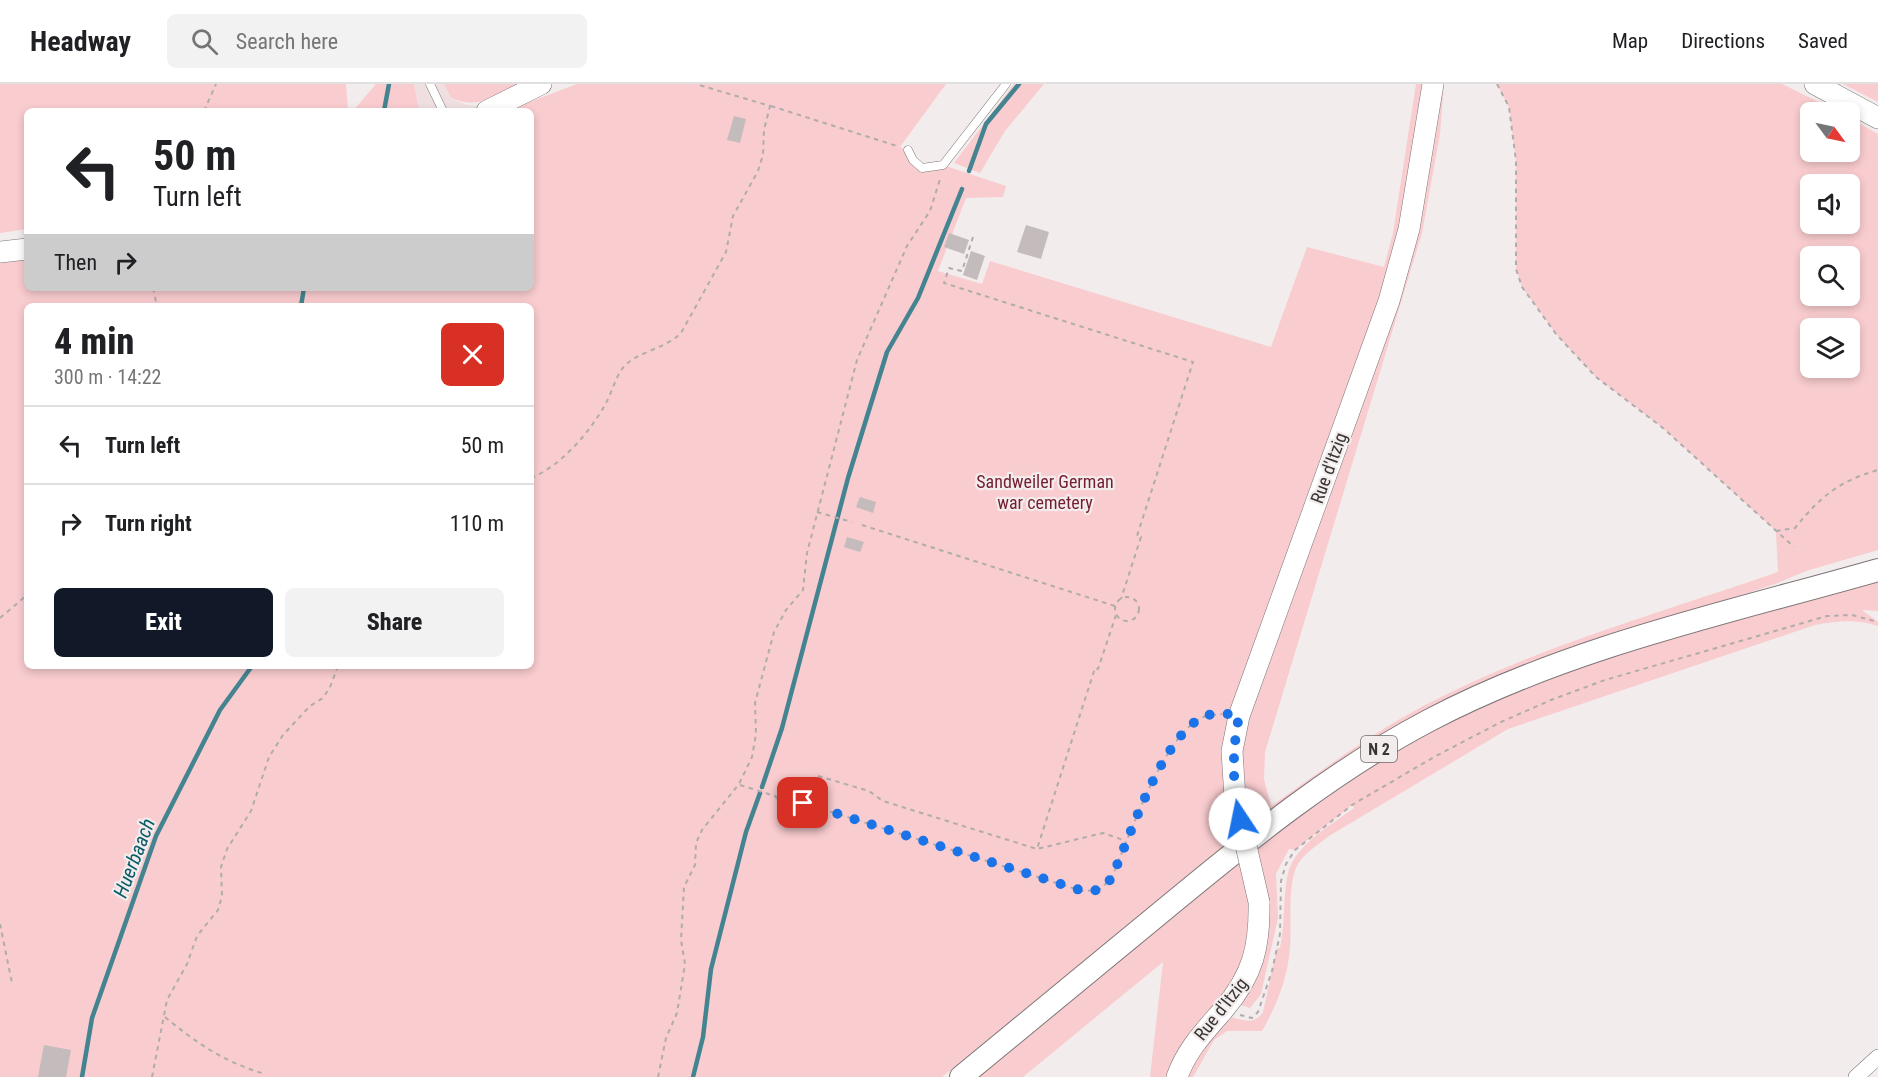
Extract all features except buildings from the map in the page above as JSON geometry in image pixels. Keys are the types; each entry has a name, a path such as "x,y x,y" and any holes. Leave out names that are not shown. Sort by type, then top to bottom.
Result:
{"main road":[{"name":"N 2","path":"961,1077 1254,836 1373,752 1428,720 1480,696 1589,653 1878,570"}],"street":[{"path":"493,108 541,84"},
{"name":"Rue d'Itzig","path":"1177,1077 1182,1062 1200,1034 1223,1010 1249,974 1260,935 1259,902 1236,798 1232,751 1239,716 1389,301 1409,229 1426,135 1431,84"},
{"path":"1815,84 1878,118"},
{"path":"0,252 24,249"},
{"path":"1856,1077 1878,1057"}],"lane":[{"path":"430,84 442,108"},
{"path":"908,150 913,160 922,168 944,165 1006,84"}],"path":[{"path":"205,108 216,84"},
{"path":"696,84 829,122 908,150"},
{"path":"1497,84 1509,108 1516,161 1516,269 1522,287 1556,334 1596,376 1663,428 1794,547"},
{"path":"534,476 549,468 599,416 626,364 671,343 681,333 726,252 733,216 758,171 763,155 764,130 770,106"},
{"path":"658,1077 666,1038 677,1013 685,964 681,940 684,887 695,865 696,843 702,830 739,784 752,757 756,734 755,704 774,632 786,610 803,590 807,552 857,360 907,246 930,211 944,165"},
{"path":"973,237 962,272 949,267 944,283 1193,362 1137,536 1141,537 1121,598 1115,606 1116,615 1098,669 1095,668 1037,849"},
{"path":"1776,531 1795,528 1816,501 1836,487 1878,470"},
{"path":"817,512 852,522"},
{"path":"862,525 1115,606"},
{"path":"0,618 24,598"},
{"path":"1116,615 1128,622 1139,613 1135,600 1121,598"},
{"path":"1223,1010 1252,1018 1258,1012 1272,971 1280,934 1281,881 1286,864 1295,850 1352,805 1434,757 1501,722 1605,681 1827,616 1852,615 1878,622"},
{"path":"152,1077 165,1017 166,1000 187,964 197,936 218,910 222,896 221,867 227,849 251,812 269,757 283,735 310,706 323,699 337,669"},
{"path":"739,784 775,796 787,808 803,803 1083,891 1099,890 1111,879 1161,765 1179,736 1201,717 1227,713 1239,716"},
{"path":"818,776 869,791 884,801 1037,849 1103,833 1128,842"},
{"path":"0,924 12,983"},
{"path":"165,1017 199,1046 242,1067 262,1072 262,1077"}],"shaded area":[{"path":"414,84 444,84 451,99 467,105 493,108 418,108"}],"green space":[{"path":"0,84 346,84 348,108 24,108 24,229 0,233"},
{"path":"376,84 414,84 418,108 356,108"},
{"path":"444,84 519,84 486,100 470,103 451,98"},
{"name":"Sandweiler German war cemetery","path":"577,84 946,84 900,147 908,150 922,168 943,165 1006,186 1003,197 966,198 938,271 982,284 990,261 1271,347 1307,247 1384,267 1393,233 1416,84 1444,84 1440,134 1422,233 1265,752 1264,779 1271,806 1384,729 1465,685 1553,649 1778,572 1776,531 1663,428 1596,377 1556,334 1522,287 1516,269 1516,161 1509,108 1497,84 1782,84 1819,102 1800,102 1800,162 1860,162 1860,124 1878,134 1878,550 1806,571 1775,584 1522,667 1265,818 942,1077 0,1077 0,258 24,255 24,291 534,291 534,108 514,108"},
{"path":"1014,84 1044,84 1005,131 980,173 954,163"},
{"path":"1843,84 1878,84 1878,102"},
{"path":"1878,582 1878,611 1862,610 1878,622 1878,626 1847,621 1815,625 1508,729 1329,836 1306,854 1296,868 1290,907 1290,947 1287,969 1277,1001 1262,1031 1227,1031 1214,1040 1193,1077 1184,1077 1228,1016 1252,1020 1263,1012 1277,948 1280,948 1290,867 1296,856 1313,838 1354,808 1352,805 1295,850 1289,849 1276,874 1278,918 1261,994 1250,1008 1240,1005 1253,914 1242,970 1169,1077 1150,1077 1163,962 1023,1077 973,1077 1142,940 1293,822 1395,752 1449,722 1552,676 1606,657 1714,624"}],"waterway":[{"name":"Huerbaach","path":"385,108 389,84"},
{"path":"969,171 986,124 1019,84"},
{"path":"762,787 782,728 848,478 887,352 918,298 962,189"},
{"name":"Huerbaach","path":"302,303 304,291"},
{"name":"Huerbaach","path":"82,1077 92,1018 156,836 220,710 250,669"},
{"path":"693,1077 703,1037 711,969 746,832 760,793"}],"route":[{"path":"803,803 1083,891 1099,890 1111,879 1161,765 1179,736 1201,717 1227,713 1239,716 1232,751 1233,776 1240,819"}]}
